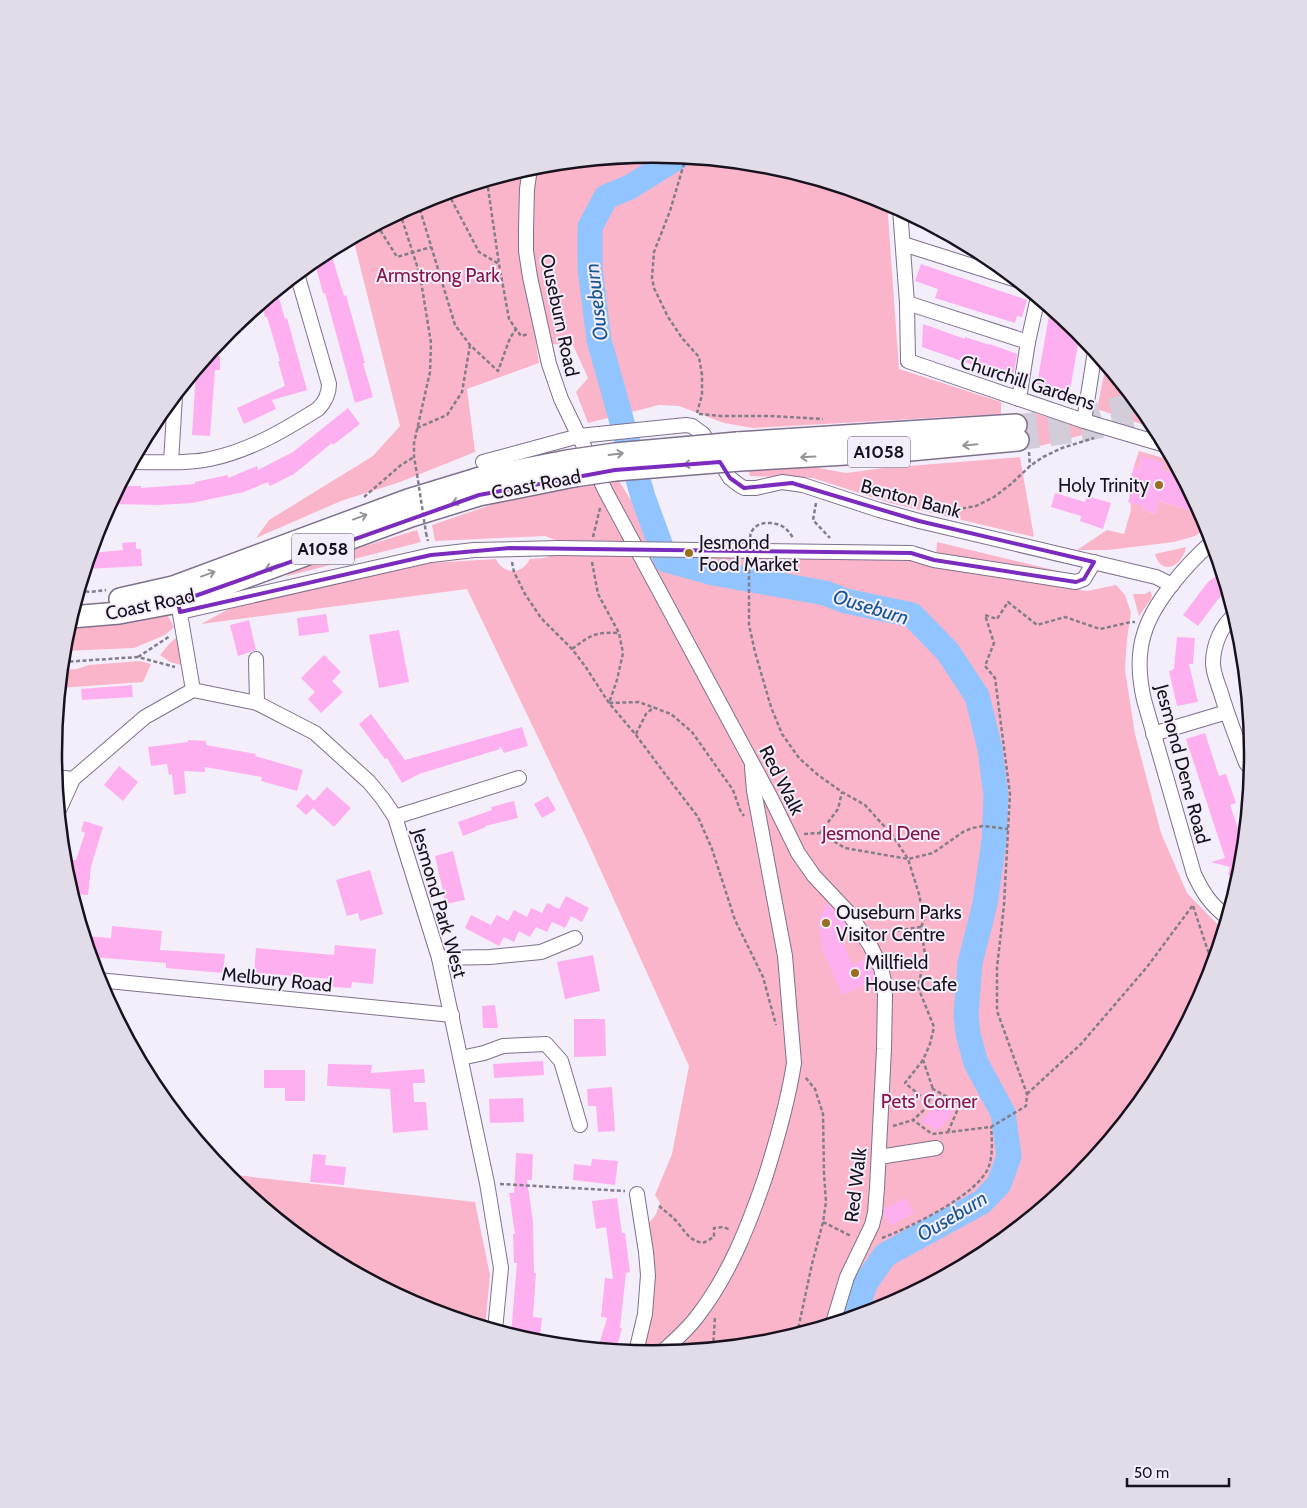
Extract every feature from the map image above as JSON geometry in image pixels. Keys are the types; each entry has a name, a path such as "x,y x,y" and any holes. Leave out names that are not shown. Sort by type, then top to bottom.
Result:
{"highway":[{"name":"Coast Road","path":"83,603 116,600 173,587 408,500 480,478 571,469 615,470 738,452 899,451 1017,433"},
{"name":"Coast Road","path":"79,617 179,607 411,516 571,469"}],"street":[{"name":"Ouseburn Road","path":"529,176 526,203 526,251 530,277 549,364 556,386 579,436"},
{"path":"901,217 907,303 1028,342"},
{"path":"903,244 997,274"},
{"path":"140,462 208,460 243,450 277,434 323,404 329,392 329,384 299,281"},
{"name":"Churchill Gardens","path":"907,303 908,361 1019,399 1154,441"},
{"path":"1019,399 1036,304"},
{"path":"1084,420 1094,359"},
{"path":"171,462 174,409"},
{"path":"483,462 579,436 680,425 695,420"},
{"name":"Benton Bank","path":"695,420 730,478 744,488 756,488 782,482 803,485 862,505 919,521 1156,576 1172,585"},
{"name":"Red Walk","path":"579,436 606,492 806,866 848,912 870,944 881,968 884,981 884,1049 875,1213 872,1225 847,1277 835,1316"},
{"name":"Jesmond Dene Road","path":"1207,547 1172,585 1155,609 1146,627 1140,658 1141,686 1194,874 1203,893 1222,913"},
{"path":"65,798 73,779 145,717 193,690 179,607 431,555 510,548 911,553 934,560 1076,582 1084,579 1094,562"},
{"path":"1229,621 1216,643 1213,662 1227,712 1244,757"},
{"path":"256,659 257,703"},
{"name":"Jesmond Park West","path":"193,690 257,703 314,733 368,782 395,817 439,958 486,1183 501,1268 495,1323"},
{"path":"1153,734 1227,712"},
{"path":"671,1345 696,1318 717,1288 752,1216 784,1114 794,1063 785,956 754,791 752,762"},
{"path":"63,778 73,779"},
{"path":"395,817 519,778"},
{"path":"439,958 490,958 541,952 575,938"},
{"name":"Melbury Road","path":"107,981 452,1015"},
{"path":"461,1058 484,1053 503,1046 546,1044 561,1061 580,1125"},
{"path":"879,1157 936,1148"},
{"path":"637,1194 648,1275 645,1314 638,1345"}],"path":[{"path":"684,164 670,210 654,252 652,278 654,288 668,316 682,338 699,357 702,375 702,395 695,420 722,416 831,419"},
{"path":"488,187 509,319 521,336 543,331"},
{"path":"451,199 479,252 499,264"},
{"path":"420,211 455,325 470,346 498,371 510,338 516,330"},
{"path":"402,219 420,275 432,343 430,372 417,428 414,458 426,533"},
{"path":"380,230 397,257 431,247"},
{"path":"417,428 447,415 462,392 470,346"},
{"path":"948,510 960,510 976,506 994,497 1043,457 1062,448 1116,430"},
{"path":"362,498 401,465 414,458"},
{"path":"819,491 813,520 829,536 829,544"},
{"path":"593,540 599,512 606,492"},
{"path":"750,543 751,534 755,527 763,523 784,527 796,544"},
{"path":"510,548 514,572 525,594 541,618 572,648 609,704 636,735 698,817 712,849 735,920 763,977 777,1030"},
{"path":"592,558 598,594 619,633 623,653 609,704"},
{"path":"749,563 749,625 771,707 782,734 799,758 818,775 865,805 893,836 908,859 919,894 924,920 921,927 925,955 918,988 934,1027 930,1044 923,1060 905,1083 923,1098 927,1107"},
{"path":"913,1120 932,1134 991,1127 1026,1106 1027,1094 998,1011 997,968 1004,905 1010,794 995,678 985,666 994,642 985,615 997,618 1008,602 1037,624 1064,617 1100,629 1136,622"},
{"path":"138,657 183,626"},
{"path":"572,648 589,636 601,632 619,633"},
{"path":"70,662 138,657 190,670"},
{"path":"609,704 639,702 671,714 692,732 733,790 740,810 751,824 762,827"},
{"path":"636,735 646,714 654,707"},
{"path":"820,833 838,810 842,792"},
{"path":"788,834 820,833 845,848 908,859 933,853 972,828 983,826 1008,829"},
{"path":"1027,1094 1081,1044 1147,967 1203,893"},
{"path":"1193,905 1209,955"},
{"path":"870,944 887,932 921,927"},
{"path":"880,1128 913,1120 927,1107 932,1089 923,1060"},
{"path":"798,1327 823,1222 826,1202 823,1114 815,1090 803,1074"},
{"path":"932,1089 960,1104 948,1132"},
{"path":"823,1222 865,1239 882,1238 948,1205 970,1190 982,1178 989,1165 992,1146 991,1127"},
{"path":"486,1183 623,1191 637,1194"},
{"path":"659,1206 694,1241 703,1243 714,1237 714,1228 722,1227 730,1229 742,1238"}],"highlighted area":[{"path":"720,462 730,478 744,488 792,483 919,521 1094,562 1084,579 1076,582 934,560 911,553 510,548 431,555 180,612 178,602 479,495 615,470"}],"green space":[{"path":"615,164 692,164 769,174 843,194 888,212 899,369 1001,402 1001,414 753,428 724,423 679,406 659,405 588,423 576,392 588,378 573,345 552,344 534,259 531,225 532,197 538,174"},
{"name":"Armstrong Park","path":"525,177 520,244 522,271 539,363 467,389 475,452 400,482 341,501 256,538 269,520 373,456 400,426 355,244 427,208 464,194"},
{"path":"1105,372 1144,425 1097,409"},
{"path":"1031,412 1094,432 1036,447"},
{"path":"1139,451 1165,458 1173,473 1162,470 1142,457 1139,468 1134,466"},
{"path":"1020,457 1034,537 890,503 813,478 750,476 748,469 813,467 846,473"},
{"name":"Jesmond Dene","path":"617,478 666,556 911,559 921,560 939,568 1087,591 1116,585 1125,595 1131,613 1125,670 1135,734 1161,833 1187,893 1219,925 1213,944 1200,980 1165,1050 1145,1082 1098,1144 1071,1172 1013,1223 949,1266 915,1284 843,1314 769,1334 692,1344 645,1345 650,1320 653,1288 649,1223 656,1214 660,1203 655,1195 672,1154 689,1066 587,840 467,589 201,624 236,605 429,563 496,559 499,564 508,570 518,570 527,564 530,559 545,558 553,555 558,541 545,536 435,541 432,525 520,495"},
{"path":"1129,485 1133,486 1144,507 1143,510 1155,514 1159,501 1192,511 1201,532 1195,536 1174,542 1108,550 1077,550 1107,530 1124,534 1131,510"},
{"path":"417,530 421,542 287,576 294,568"},
{"path":"937,542 1070,574 1073,575 936,556"},
{"path":"1186,547 1181,559 1172,566 1162,565 1155,554"},
{"path":"1150,591 1151,599 1139,616 1133,594 1145,594"},
{"path":"168,616 174,627 165,635 134,648 72,651 78,623"},
{"path":"177,637 181,665 170,662 160,655"},
{"path":"140,661 151,664 143,682 67,688 69,670 89,665"},
{"path":"240,1176 475,1202 490,1275 486,1320 427,1300 358,1266 325,1245 294,1223"}],"building":[{"path":"333,258 344,296 346,295 373,397 355,403 325,293 323,293 316,269"},
{"path":"921,264 1027,300 1022,317 1017,316 1015,323 935,298 938,289 915,281"},
{"path":"279,298 285,319 287,318 307,390 272,400 276,409 244,424 237,408 285,386 278,361 280,361 267,317 265,317 263,310"},
{"path":"1049,315 1078,343 1069,396 1048,392 1050,386 1037,384"},
{"path":"923,324 965,339 965,337 990,344 1017,354 1013,379 922,347"},
{"path":"217,356 220,356 220,370 215,370 210,436 192,435 195,381"},
{"path":"348,408 360,424 333,445 332,443 294,474 270,486 268,482 244,492 192,503 118,504 127,486 141,486 141,488 195,484 195,482 228,475 228,478 257,466 258,470 293,452"},
{"name":"Holy Trinity","path":"1142,456 1164,463 1162,470 1173,473 1192,511 1159,501 1155,514 1143,510 1144,507 1128,502 1133,486 1129,485 1134,466 1139,468"},
{"path":"1055,493 1085,502 1087,496 1111,503 1103,529 1080,521 1081,516 1051,507"},
{"path":"136,542 136,549 141,549 142,566 93,569 98,552 123,550 122,543"},
{"path":"1217,576 1222,596 1198,626 1183,615 1208,582"},
{"path":"326,614 329,632 299,636 297,618"},
{"path":"249,620 256,650 238,656 230,625"},
{"path":"399,630 409,682 379,688 369,635"},
{"path":"1177,637 1195,638 1193,664 1189,664 1198,702 1177,706 1169,671 1174,669"},
{"path":"324,655 341,672 332,681 343,692 321,713 308,699 315,692 301,678"},
{"path":"132,685 133,697 82,700 81,689"},
{"path":"371,714 405,760 522,727 528,746 504,753 501,747 499,747 500,749 419,774 402,783 387,758 385,759 359,724"},
{"path":"1205,733 1219,776 1226,774 1236,803 1230,805 1239,831 1231,876 1228,875 1230,867 1211,862 1225,858 1186,739"},
{"path":"188,740 206,741 206,745 256,754 255,756 303,770 297,791 261,781 262,777 205,767 205,772 184,771 186,793 174,795 172,774 169,775 167,764 151,766 148,747 188,742"},
{"path":"119,766 138,782 123,801 104,785"},
{"path":"327,787 351,808 334,827 313,808 306,815 296,806 307,794 314,801"},
{"path":"548,796 556,810 542,818 534,804"},
{"path":"514,801 518,818 485,826 463,836 458,822 492,810 491,807"},
{"path":"84,821 103,827 91,867 88,895 80,895 73,862 76,860 85,833 81,831"},
{"path":"453,851 465,900 446,904 435,856"},
{"path":"370,870 383,914 360,921 358,913 347,916 336,880"},
{"path":"566,896 589,908 582,922 571,916 565,928 552,922 547,932 536,927 530,937 519,931 514,942 504,937 499,946 465,928 471,915 491,925 497,915 508,921 514,910 527,917 531,908 542,913 547,903 559,909"},
{"path":"827,903 841,917 851,933 841,936 852,965 867,958 875,981 842,995 823,951 820,934 819,918"},
{"path":"112,926 162,931 160,950 225,954 223,973 166,968 166,963 99,958 92,937 111,938"},
{"path":"335,945 376,949 373,984 352,982 351,988 331,987 332,979 254,973 256,948 334,955"},
{"path":"593,955 600,991 565,999 557,962"},
{"path":"495,1005 498,1028 483,1028 482,1006"},
{"path":"574,1019 605,1019 606,1056 574,1057"},
{"path":"543,1061 544,1075 494,1078 493,1064"},
{"path":"328,1064 372,1065 371,1073 424,1069 425,1083 413,1083 414,1102 426,1102 428,1130 393,1133 390,1089 327,1086"},
{"path":"264,1070 305,1070 305,1101 285,1101 285,1088 264,1088"},
{"path":"612,1087 615,1131 598,1132 596,1106 588,1106 587,1089"},
{"path":"936,1095 956,1106 948,1120 936,1131 920,1121 934,1109"},
{"path":"523,1098 524,1122 490,1123 489,1099"},
{"path":"516,1153 533,1154 532,1180 527,1180 533,1222 534,1273 536,1273 533,1317 542,1318 540,1334 512,1328 517,1263 514,1263 513,1234 515,1234 509,1193 514,1193"},
{"path":"313,1154 326,1155 325,1165 346,1167 344,1185 310,1182"},
{"path":"592,1159 618,1161 615,1185 573,1180 574,1164 591,1166"},
{"path":"617,1198 622,1233 625,1233 630,1272 626,1273 620,1328 622,1328 618,1344 600,1342 607,1318 601,1317 605,1278 613,1279 606,1227 596,1229 592,1201"},
{"path":"906,1198 914,1213 890,1226 884,1214 884,1209"}],"waterway":[{"name":"Ouseburn","path":"668,163 630,187 606,197 590,227 590,268 599,340 643,497 666,560 713,573 825,593 846,601 912,615 948,652 977,696 990,749 996,796 994,841 985,904 970,963 966,1015 968,1034 976,1063 1003,1113 1009,1156 999,1184 982,1202 885,1255 865,1284 857,1309"}],"tunnel":[{"path":"1016,425 1086,416 1129,404"},
{"path":"1018,440 1084,431 1140,419"}],"place":[{"name":"Holy Trinity","path":"1159,485"},
{"name":"Jesmond Food Market","path":"689,553"},
{"name":"Ouseburn Parks Visitor Centre","path":"826,923"},
{"name":"Millfield House Cafe","path":"855,973"}],"park label":[{"name":"Pets' Corner","path":"929,1101"}]}
